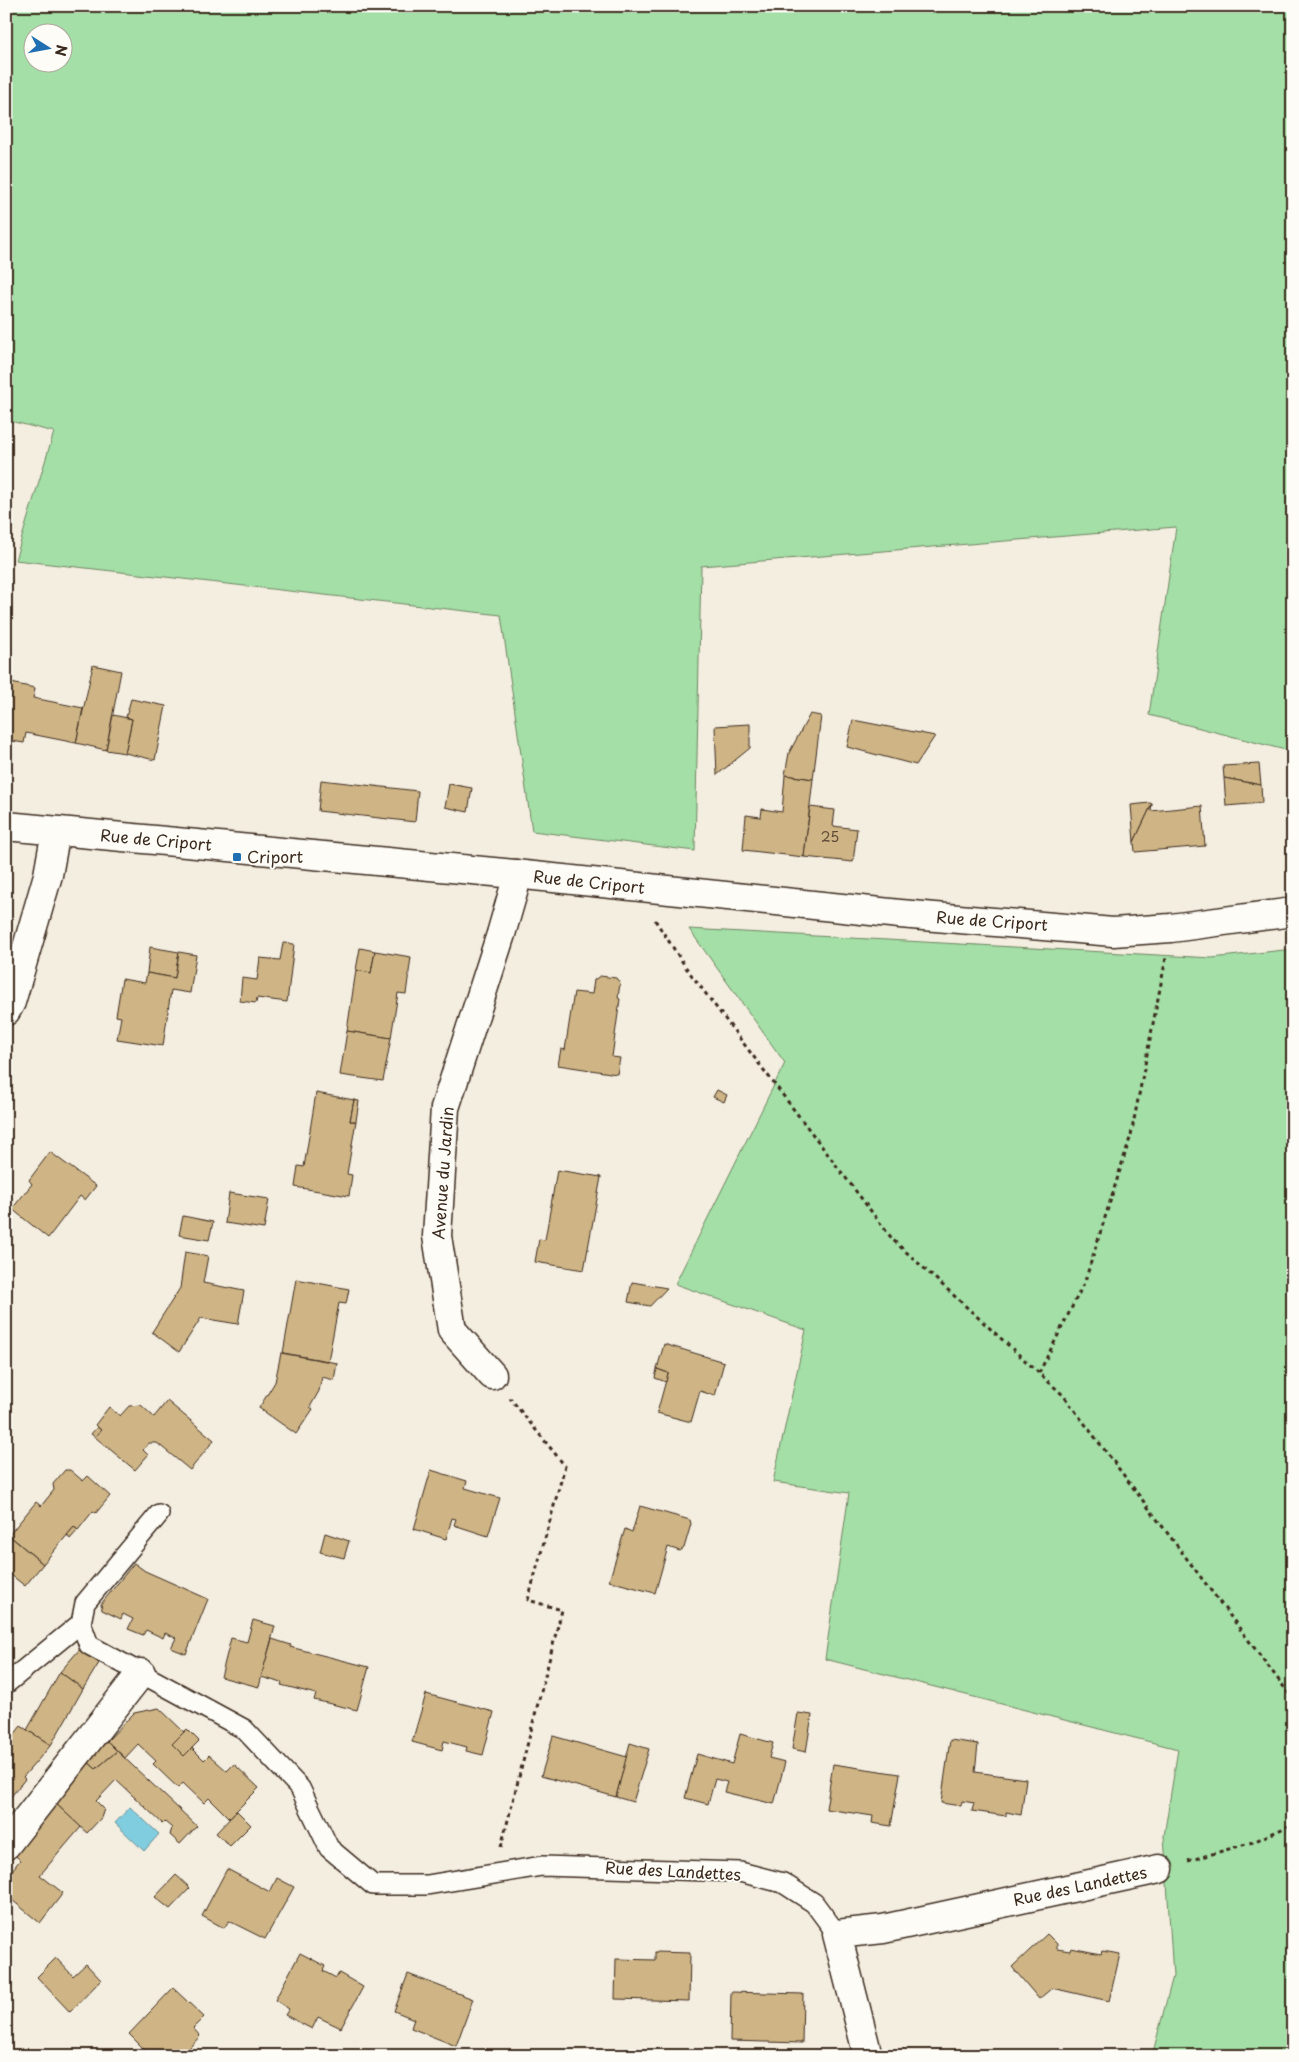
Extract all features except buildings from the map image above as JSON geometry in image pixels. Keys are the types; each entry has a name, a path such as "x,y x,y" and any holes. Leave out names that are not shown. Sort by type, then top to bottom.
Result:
{"street":[{"name":"Rue de Criport","path":"6,826 515,874 900,914 1113,932 1172,928 1293,912"},
{"path":"6,1011 11,1002 48,875 56,831"},
{"name":"Avenue du Jardin","path":"492,1376 452,1330 437,1236 445,1108 506,916 514,889 515,874"},
{"path":"6,1845 141,1673"},
{"name":"Rue des Landettes","path":"837,1934 883,1929 1159,1869"},
{"path":"837,1934 868,2056"}],"lane":[{"path":"6,1684 81,1623 85,1603 159,1514"},
{"name":"Rue des Landettes","path":"81,1623 89,1645 244,1729 300,1788 329,1848 373,1885 427,1885 542,1866 740,1872 783,1882 814,1903 837,1934"}],"path":[{"path":"633,887 687,969 893,1240 1063,1395 1293,1699"},
{"path":"1039,1373 1086,1280 1131,1134 1172,928"},
{"path":"492,1376 565,1466 528,1600 562,1610 494,1874"},
{"path":"1159,1869 1254,1842 1293,1824"}],"green space":[{"path":"6,6 1293,6 1293,752 1149,715 1176,527 701,566 695,851 532,831 501,615 15,560 54,432 6,420"},
{"path":"689,929 1212,958 1293,949 1293,2056 1152,2056 1173,1976 1164,1836 1178,1749 825,1659 849,1493 773,1482 806,1330 675,1284 785,1063"}],"water":[{"path":"130,1807 159,1834 144,1851 115,1823"}],"place":[{"name":"Criport","path":"237,857"}]}
